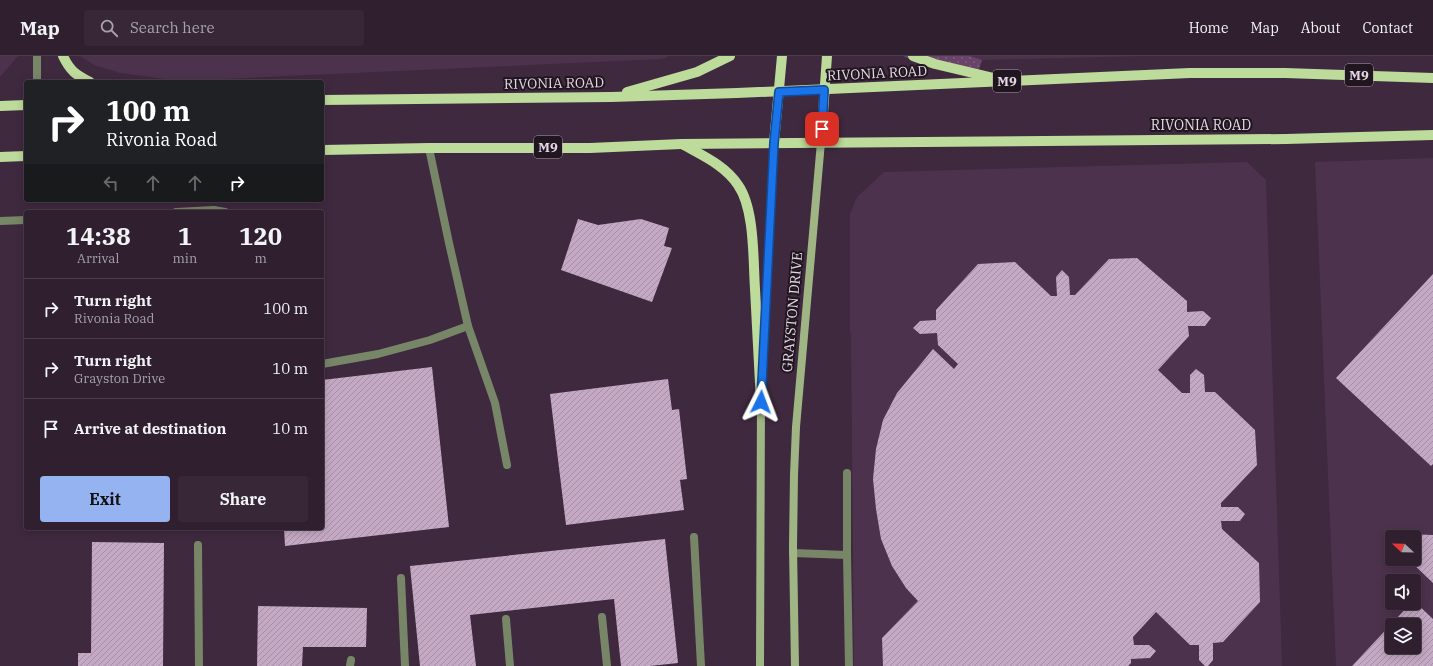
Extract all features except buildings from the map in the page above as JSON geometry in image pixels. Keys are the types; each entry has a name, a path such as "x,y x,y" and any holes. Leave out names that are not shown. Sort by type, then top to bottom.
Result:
{"main road":[{"path":"63,56 66,63 75,75 86,80"},
{"path":"611,97 697,72 730,56"},
{"name":"GRAYSTON DRIVE","path":"760,666 761,402 774,143 782,56"},
{"name":"GRAYSTON DRIVE","path":"795,666 793,553 796,427 827,56"},
{"path":"913,56 935,64 1007,81"},
{"name":"RIVONIA ROAD","path":"324,100 611,97 779,92 1190,73 1285,73 1433,78"},
{"path":"0,106 24,105"},
{"name":"RIVONIA ROAD","path":"324,150 590,148 680,144 821,142 1286,139 1433,135"},
{"path":"680,144 710,160 726,172 737,183 745,200 751,230 761,402"},
{"path":"0,157 24,156"}],"street":[{"path":"36,56 37,80"},
{"path":"429,148 468,326 495,403 507,465"},
{"path":"0,221 24,220"},
{"path":"324,364 385,352 430,340 468,326"},
{"path":"847,473 849,666"},
{"path":"694,537 701,666"},
{"path":"198,546 199,666"},
{"path":"793,553 847,555"},
{"path":"401,578 405,666"},
{"path":"602,617 607,666"},
{"path":"506,619 510,666"}],"shaded area":[{"path":"0,56 18,56 0,77"},
{"path":"80,56 669,56 662,59 202,80 172,80 120,73 94,65"},
{"path":"903,56 970,56 982,60 977,76"},
{"path":"970,56 1141,56 982,60"},
{"path":"1433,158 1433,666 1336,666 1315,162"},
{"path":"1247,162 1266,180 1282,666 854,666 850,214 857,197 884,172"}],"route":[{"path":"761,402 774,143 779,92 824,90 822,129"}]}
